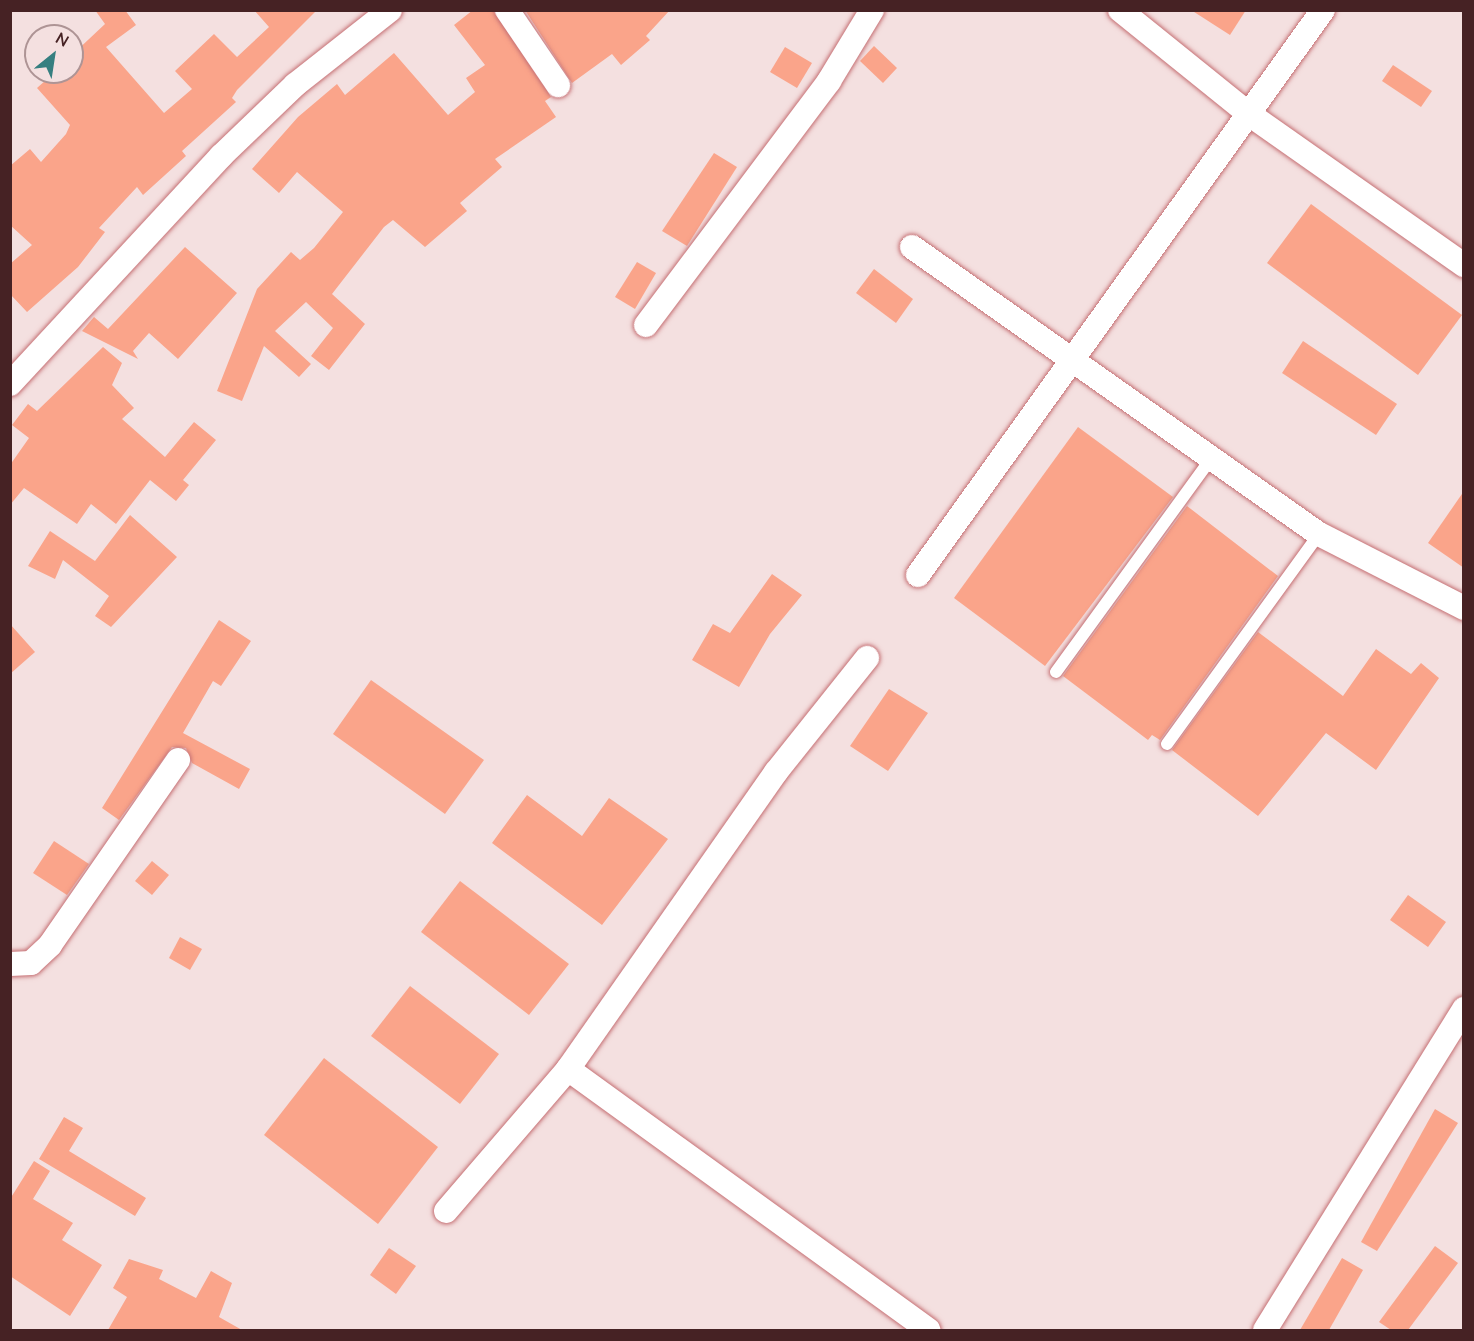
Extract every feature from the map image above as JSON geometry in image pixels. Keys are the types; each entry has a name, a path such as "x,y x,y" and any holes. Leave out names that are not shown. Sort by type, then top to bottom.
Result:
{"street":[{"path":"10,384 221,156 295,85 390,10"},
{"path":"507,10 558,85"},
{"path":"646,325 829,81 872,10"},
{"path":"1120,10 1249,114 1464,265"},
{"path":"918,575 1323,10"},
{"path":"912,247 1075,357 1320,534 1464,608"},
{"path":"446,1211 568,1069 776,772 867,658"},
{"path":"10,964 31,963 50,945 178,760"},
{"path":"1266,1330 1464,1009"},
{"path":"568,1069 928,1330"}],"lane":[{"path":"1056,672 1213,456"},
{"path":"1167,744 1320,534"}],"building":[{"path":"95,10 125,10 136,25 106,47 164,113 192,89 175,71 214,34 237,57 269,27 254,10 317,10 237,90 232,98 236,102 182,151 186,156 143,195 137,187 99,228 105,232 78,267 27,312 10,294 10,264 32,245 10,225 10,166 30,149 41,162 66,134 70,125 37,88 42,84 84,84 84,44 105,24"},
{"path":"473,10 493,10 551,97 545,101 556,117 495,159 502,167 460,203 467,211 425,247 393,220 384,227 332,294 365,324 329,370 311,356 333,328 306,302 275,331 311,364 299,377 264,346 242,401 217,391 257,289 291,252 300,260 314,248 343,212 297,172 279,193 252,169 298,117 337,84 345,95 394,53 448,115 475,92 466,78 485,65 454,25"},
{"path":"525,10 670,10 646,36 650,40 621,65 612,54 572,83"},
{"path":"1191,10 1246,10 1230,35"},
{"path":"874,46 897,68 883,83 860,61"},
{"path":"785,47 812,63 797,88 770,72"},
{"path":"1393,65 1432,91 1421,107 1382,81"},
{"path":"714,153 737,167 687,246 662,231"},
{"path":"1311,204 1462,315 1418,375 1267,263"},
{"path":"185,247 237,293 178,359 149,333 133,351 138,359 82,331 94,317 108,329"},
{"path":"637,262 656,273 635,309 615,297"},
{"path":"874,269 913,299 896,323 856,293"},
{"path":"1303,341 1397,404 1376,435 1282,373"},
{"path":"103,347 122,363 112,385 134,408 122,419 165,457 194,422 216,440 183,480 189,485 176,501 150,480 116,524 91,504 77,524 24,488 10,505 10,465 29,438 12,425 28,404 37,411"},
{"path":"1078,427 1173,497 1045,666 954,598"},
{"path":"1464,491 1464,568 1428,543"},
{"path":"1187,506 1278,576 1160,740 1152,735 1148,740 1063,676"},
{"path":"130,515 177,557 111,627 95,616 109,596 63,560 55,579 28,566 50,531 95,561"},
{"path":"772,574 802,595 770,634 739,687 692,660 713,624 730,633"},
{"path":"219,620 251,641 221,686 213,681 183,733 250,769 239,789 192,763 186,748 172,747 119,820 102,808"},
{"path":"10,624 35,652 10,674"},
{"path":"1258,632 1343,696 1376,649 1411,674 1421,663 1439,678 1376,770 1326,733 1258,816 1172,750"},
{"path":"371,680 484,760 445,814 333,734"},
{"path":"889,689 928,713 888,771 850,746"},
{"path":"527,795 582,836 609,798 668,839 602,925 492,843"},
{"path":"54,841 89,864 67,895 33,873"},
{"path":"152,861 169,875 152,895 135,881"},
{"path":"460,881 569,964 529,1015 421,932"},
{"path":"1408,895 1446,922 1428,947 1390,920"},
{"path":"180,937 202,949 190,970 169,958"},
{"path":"410,986 499,1054 460,1104 371,1036"},
{"path":"324,1058 438,1147 378,1224 264,1135"},
{"path":"1435,1109 1458,1123 1377,1251 1361,1242"},
{"path":"64,1117 83,1128 69,1151 146,1198 135,1216 39,1159"},
{"path":"34,1161 50,1171 33,1199 73,1223 62,1240 102,1265 70,1316 10,1276 10,1199"},
{"path":"1435,1246 1458,1263 1408,1330 1391,1330 1379,1322"},
{"path":"389,1248 416,1266 396,1294 370,1275"},
{"path":"1342,1258 1363,1270 1329,1330 1300,1330"},
{"path":"129,1259 163,1270 159,1279 196,1298 211,1271 232,1283 219,1317 242,1330 108,1330 127,1297 113,1288"}]}
